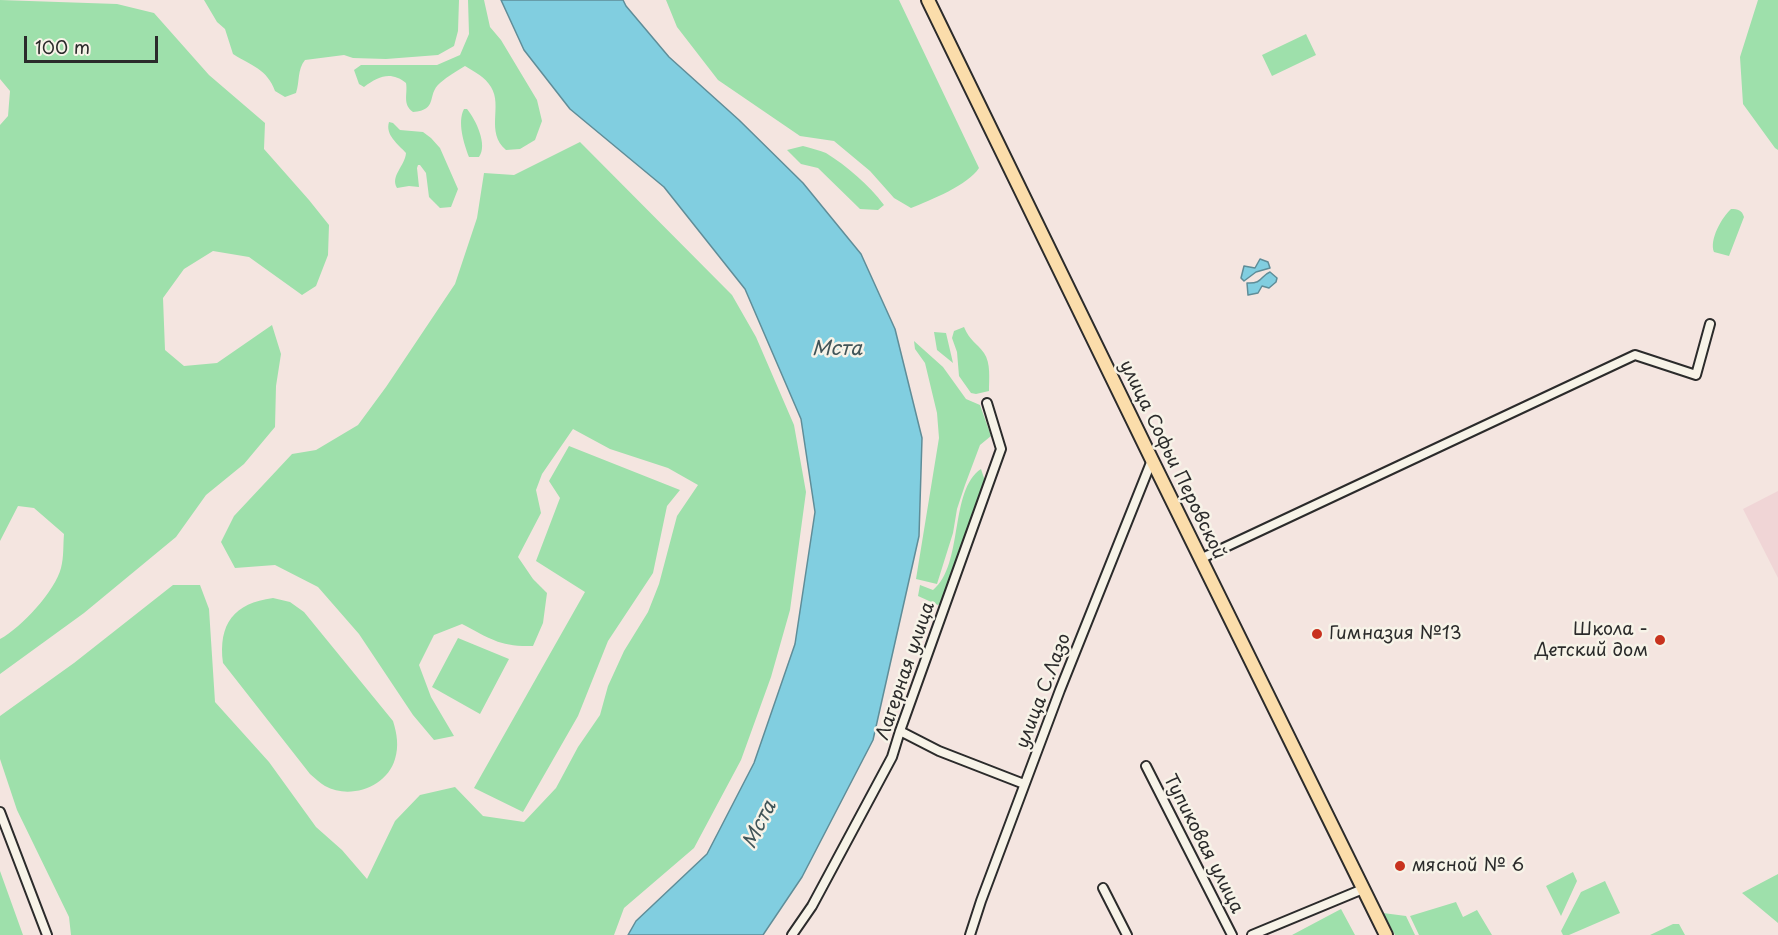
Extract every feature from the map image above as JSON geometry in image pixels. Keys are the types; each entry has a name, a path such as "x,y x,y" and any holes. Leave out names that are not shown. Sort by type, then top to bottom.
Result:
{"main road":[{"name":"улица Софьи Перовской","path":"928,0 1386,935"}],"street":[{"path":"1200,559 1635,356 1696,375 1710,324"},
{"name":"Лагерная улица","path":"792,935 812,906 892,757 1000,449 987,403"},
{"name":"улица С.Лазо","path":"970,935 1024,784 1152,460"},
{"path":"900,731 939,751 1024,784"},
{"name":"Тупиковая улица","path":"1146,766 1232,935"},
{"path":"0,812 47,935"},
{"path":"1103,888 1127,935"},
{"path":"1252,935 1363,889"}],"shaded area":[{"path":"1778,491 1778,578 1743,509"}],"green space":[{"path":"0,0 117,4 154,13 209,75 265,123 264,149 329,225 328,255 316,286 302,295 249,257 213,251 184,269 163,298 165,350 184,366 217,363 272,325 281,354 276,386 275,427 244,464 206,495 176,537 84,613 0,674 0,639 27,618 52,587 62,564 64,534 34,508 18,506 0,541 0,125 8,116 10,91 0,79"},
{"path":"204,0 459,0 458,31 454,46 438,55 386,59 353,58 344,55 305,60 302,64 296,93 285,97 275,91 263,73 233,54 225,29 217,22"},
{"path":"468,0 484,0 490,27 501,40 537,100 542,121 535,140 520,149 506,150 500,143 496,135 495,102 491,87 483,78 465,66 440,83 426,108 413,112 406,102 406,83 401,79 385,76 364,87 359,84 354,70 361,65 437,65 460,55 469,34"},
{"path":"666,0 899,0 979,168 958,186 911,208 894,198 870,171 834,141 800,136 718,80 677,27"},
{"path":"1758,0 1778,0 1778,150 1743,104 1740,57"},
{"path":"1306,34 1316,55 1272,76 1262,55"},
{"path":"464,109 467,109 470,114 482,139 479,157 469,157 465,146 461,126"},
{"path":"389,122 400,130 423,132 440,148 458,189 451,207 440,208 429,197 426,173 420,165 417,168 419,187 397,188 395,179 406,153 391,135"},
{"path":"580,142 732,295 756,337 794,425 806,492 790,610 771,677 741,760 694,848 624,908 614,935 71,935 69,917 17,810 0,759 0,716 74,663 173,585 200,585 209,609 215,702 269,762 316,827 342,850 367,879 395,821 420,795 455,787 483,816 524,822 556,788 578,747 600,715 608,686 624,651 648,612 659,584 677,516 698,485 668,468 610,449 573,429 542,474 536,490 541,513 518,557 533,579 547,593 543,623 533,646 504,643 462,624 434,635 419,665 431,697 454,736 434,740 413,715 359,634 318,587 275,565 235,568 221,542 234,516 292,454 316,450 358,425 386,387 455,284 477,218 484,173 514,175"},
{"path":"803,146 826,153 842,164 865,183 884,205 878,210 860,209 818,168 801,164 787,150"},
{"path":"1731,209 1739,210 1744,217 1729,256 1714,252 1713,241 1717,229"},
{"path":"964,327 988,361 989,391 971,393 959,376 957,352 952,338 954,331"},
{"path":"934,332 946,333 953,363 937,350"},
{"path":"914,341 943,367 966,399 980,405 991,436 980,445 965,485 937,584 916,579 939,438 937,413 925,363 915,349"},
{"path":"569,446 680,490 667,506 653,573 608,641 578,716 523,812 474,788 585,592 536,561 560,498 549,481"},
{"path":"981,469 985,481 981,494 942,603 938,605 918,596 920,585 933,590 943,578 949,564 964,493 971,479"},
{"path":"273,598 290,602 304,612 393,721 397,740 395,759 391,769 376,784 345,792 321,783 310,774 223,663 223,637 231,618 248,605"},
{"path":"458,638 509,659 480,714 432,687"},
{"path":"0,871 23,935 0,935"},
{"path":"1573,872 1577,881 1561,916 1546,886"},
{"path":"1778,874 1778,923 1742,893"},
{"path":"1605,881 1620,913 1569,935 1563,935 1561,931 1581,892"},
{"path":"1456,902 1463,917 1477,910 1492,935 1419,935 1410,916"},
{"path":"1341,909 1355,935 1292,935"},
{"path":"1383,913 1406,916 1415,935 1395,935"},
{"path":"1673,924 1679,924 1685,935 1650,935"}],"water":[{"name":"Мста","path":"501,0 623,0 669,57 739,120 803,183 861,254 895,329 922,438 919,536 873,740 802,877 763,935 628,935 636,921 707,854 754,763 795,644 815,512 801,419 745,289 664,187 570,109 524,50"},
{"path":"1260,259 1268,262 1270,268 1256,272 1244,281 1241,278 1244,266 1255,268"},
{"path":"1270,272 1277,278 1276,282 1269,288 1262,286 1258,293 1248,295 1247,283 1259,281"}],"place":[{"name":"Гимназия №13","path":"1317,634"},
{"name":"Школа - Детский дом","path":"1660,640"},
{"name":"мясной № 6","path":"1400,866"}]}
